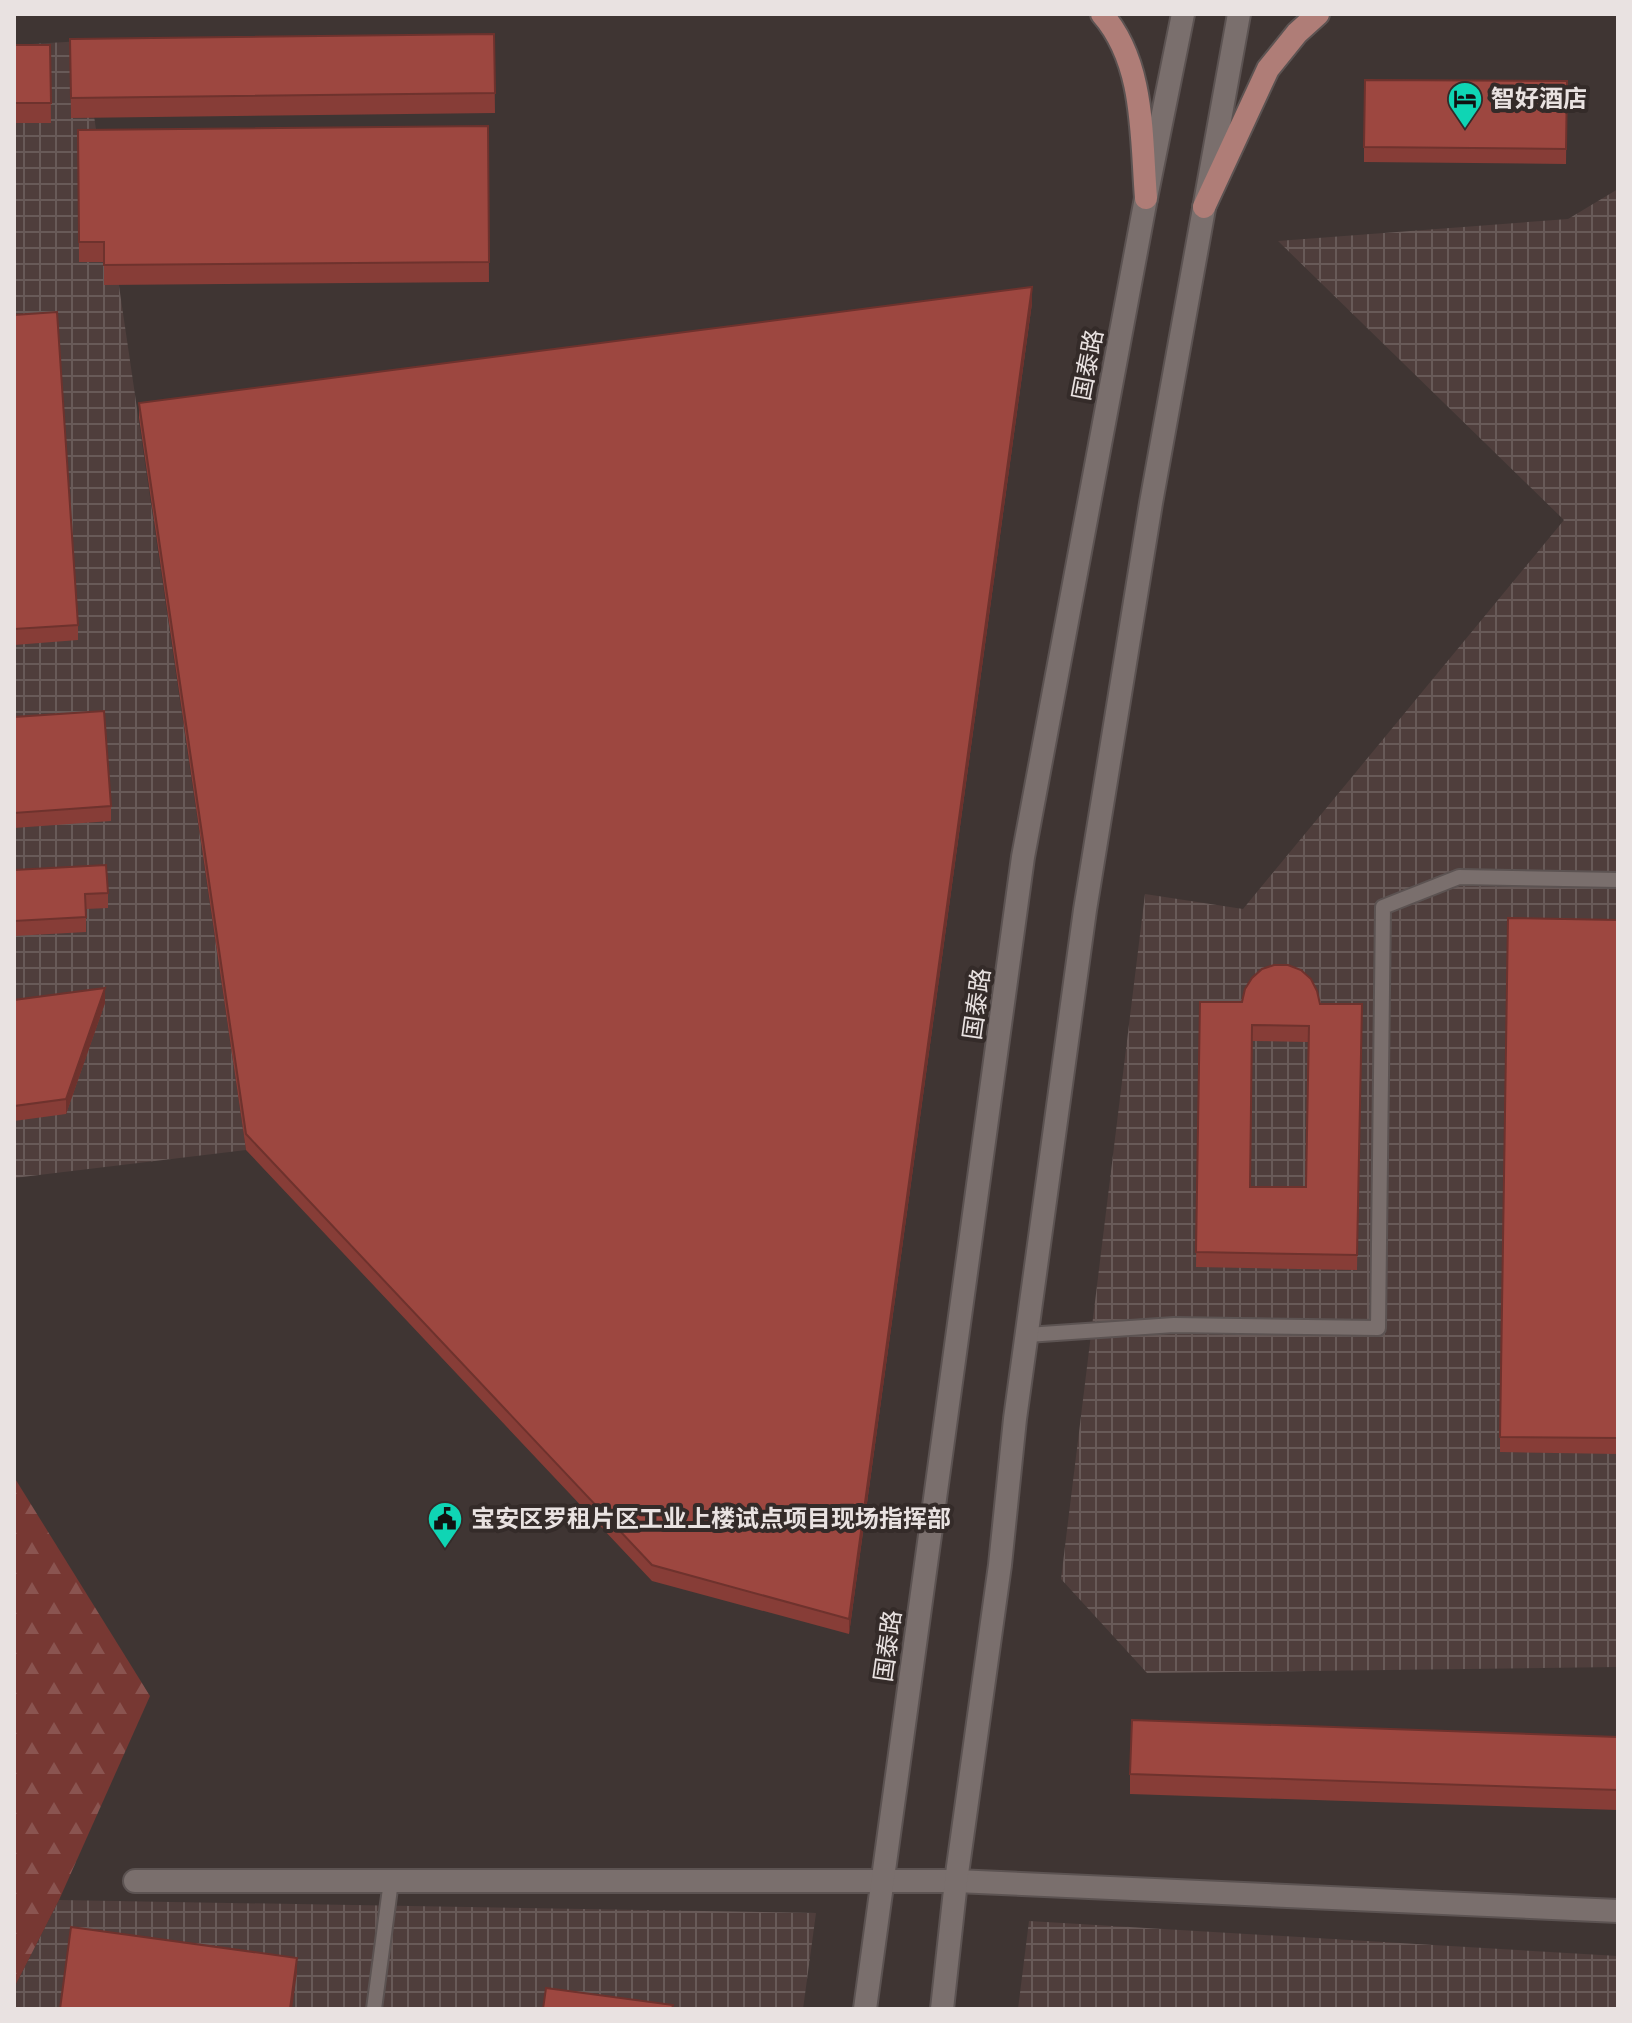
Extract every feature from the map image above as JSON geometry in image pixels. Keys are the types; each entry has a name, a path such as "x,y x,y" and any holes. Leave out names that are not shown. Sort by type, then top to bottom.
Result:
{"main road":[{"path":"1102,14 1131,65 1140,112 1146,198"},
{"path":"1204,207 1268,69 1297,33 1318,14"}],"street":[{"name":"国泰路","path":"865,2009 1023,857 1183,14"},
{"path":"942,2009 1027,1335 1085,910 1154,488 1239,14"},
{"path":"135,1881 956,1881 1618,1911"}],"lane":[{"path":"1027,1335 1174,1325 1378,1328 1383,907 1459,877 1618,880"},
{"path":"374,2009 391,1881"}],"shaded area":[{"path":"83,41 246,1150 14,1178 14,45"},
{"path":"1618,189 1618,1667 1147,1673 1061,1579 1145,894 1243,909 1564,520 1278,241 1568,219"},
{"path":"59,1900 816,1913 803,2009 14,2009 14,1988"},
{"path":"1029,1921 1618,1956 1618,2009 1018,2009"}],"green space":[{"path":"14,1477 150,1696 59,1900 14,1988"}],"building":[{"path":"494,34 495,93 71,98 70,39"},
{"path":"14,45 50,45 51,103 14,103"},
{"path":"1365,80 1567,81 1566,149 1364,147"},
{"path":"488,126 489,262 104,265 104,242 79,242 78,130"},
{"path":"1032,287 849,1619 652,1565 246,1134 139,403"},
{"path":"57,312 78,625 14,629 14,315"},
{"path":"104,711 111,806 14,813 14,717"},
{"path":"106,865 108,893 85,894 86,917 14,921 14,870"},
{"path":"1508,918 1618,920 1618,1438 1500,1437"},
{"path":"1288,965 1301,970 1311,979 1320,1004 1362,1004 1357,1255 1196,1252 1200,1002 1242,1002 1245,989 1262,969","holes":["1252,1025 1309,1026 1306,1187 1250,1187"]},
{"path":"105,988 66,1099 14,1106 14,1000"},
{"path":"1132,1720 1618,1737 1618,1790 1130,1774"},
{"path":"71,1927 297,1958 290,2009 60,2009"},
{"path":"546,1988 673,2005 672,2009 543,2009"}],"place":[{"name":"智好酒店","path":"1465,130"},
{"name":"宝安区罗租片区工业上楼试点项目现场指挥部","path":"445,1550"}]}
